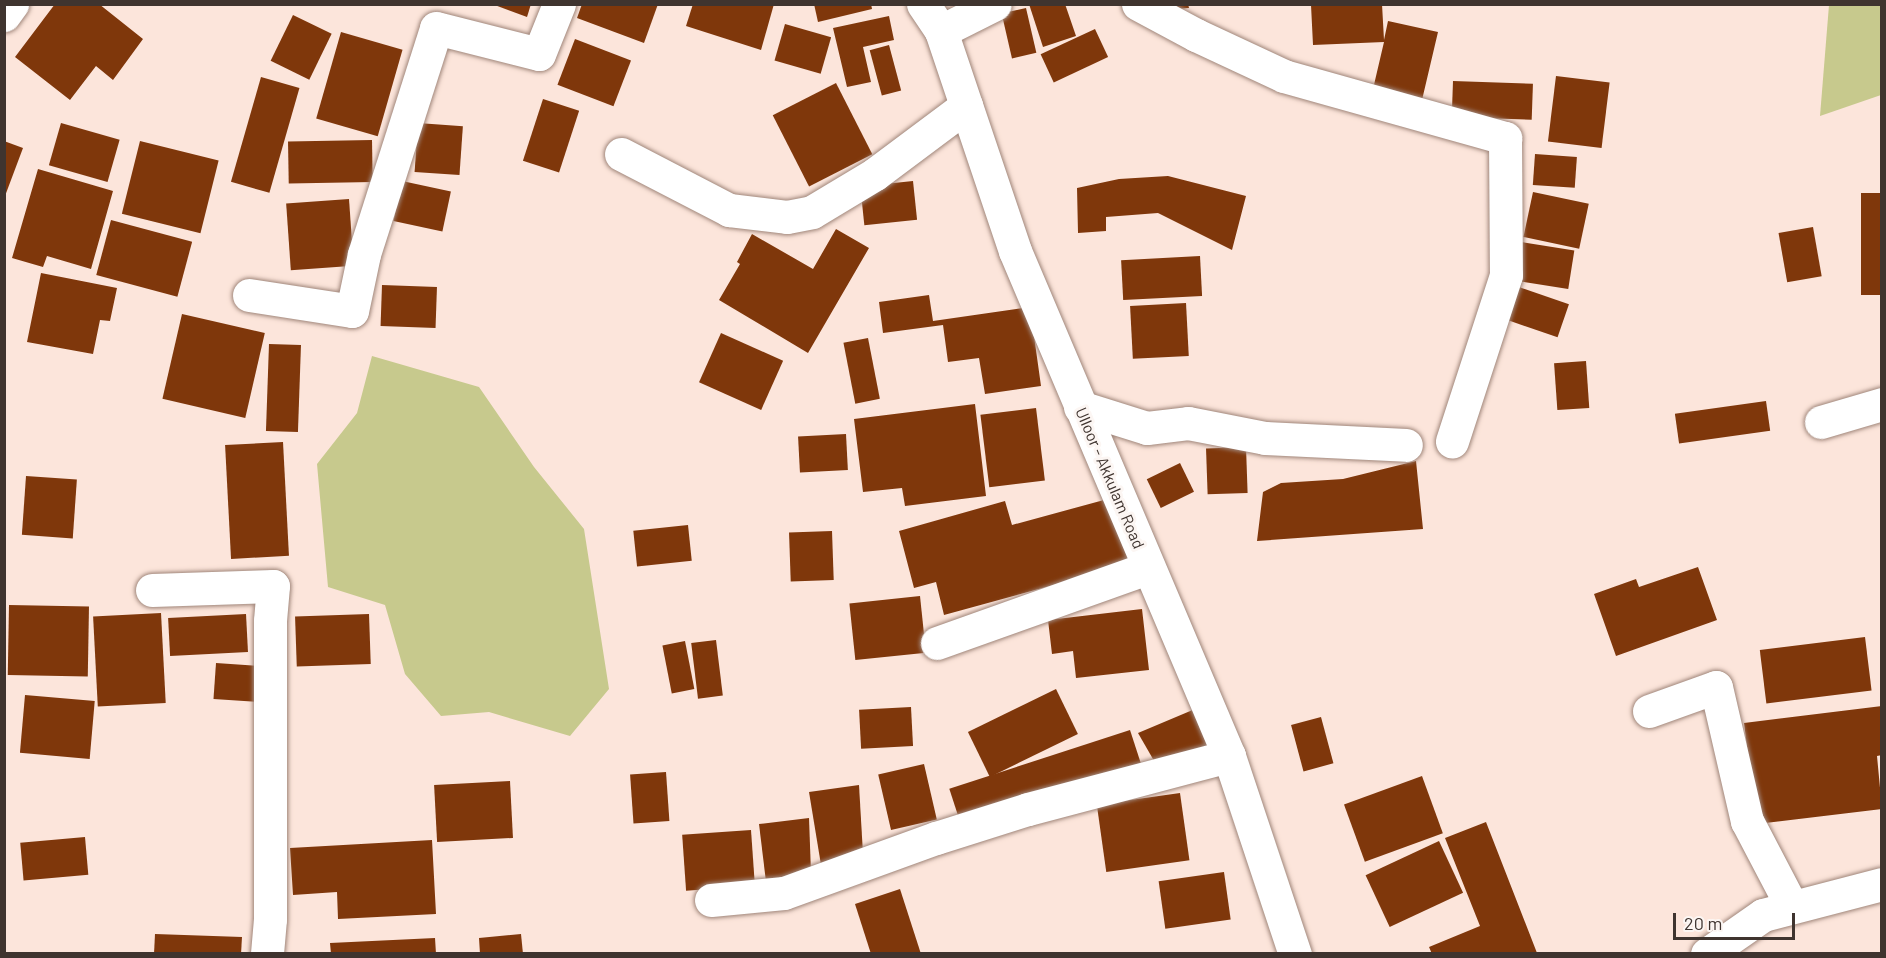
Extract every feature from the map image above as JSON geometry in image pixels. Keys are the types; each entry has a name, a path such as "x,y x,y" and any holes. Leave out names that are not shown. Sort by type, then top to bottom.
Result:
{"street":[{"path":"4,15 12,4"},
{"path":"249,295 352,311 364,254 436,28 539,54 559,4"},
{"name":"Ulloor - Akkulam Road","path":"923,4 941,32 1015,251 1229,756 1295,954"},
{"path":"941,32 995,4"},
{"path":"1138,4 1196,35 1284,76 1506,138 1506,275 1452,441"},
{"path":"621,154 729,210 787,217 812,212 876,174 966,106"},
{"path":"1821,422 1881,404"},
{"path":"1080,407 1147,428 1188,423 1265,438 1406,445"},
{"path":"938,643 1148,568"},
{"path":"152,590 273,586 270,621 270,919 267,954"},
{"path":"1649,711 1716,687 1747,821 1792,908"},
{"path":"711,900 784,893 936,838 1028,809 1229,756"},
{"path":"1707,954 1763,915 1881,884"}],"green space":[{"path":"1829,5 1881,5 1881,95 1820,116"},
{"path":"372,356 479,387 534,467 584,529 609,689 570,736 489,712 441,716 405,674 385,605 328,587 317,464 357,413"}],"building":[{"path":"55,4 99,4 143,39 113,80 96,66 70,100 15,57"},
{"path":"492,4 531,4 527,17"},
{"path":"582,4 658,4 644,43 577,18"},
{"path":"693,4 774,4 761,50 686,26"},
{"path":"814,4 871,4 872,9 818,22"},
{"path":"1029,4 1065,4 1076,36 1043,47"},
{"path":"1160,4 1188,4 1189,8 1160,10"},
{"path":"1382,4 1384,40 1388,21 1438,32 1422,100 1373,89 1384,42 1313,45 1311,5"},
{"path":"1026,8 1036,53 1012,58 1002,14"},
{"path":"293,15 332,34 309,80 271,61"},
{"path":"889,16 894,40 863,47 871,82 847,87 833,28"},
{"path":"785,24 831,37 821,74 775,61"},
{"path":"1095,29 1108,57 1054,82 1041,54"},
{"path":"341,32 403,50 378,136 316,119"},
{"path":"575,39 631,61 613,106 557,85"},
{"path":"889,45 901,90 882,96 870,50"},
{"path":"1556,76 1610,83 1602,148 1548,142"},
{"path":"261,77 299,88 269,193 231,182"},
{"path":"1453,81 1533,84 1532,120 1452,117"},
{"path":"836,83 872,154 809,187 773,115"},
{"path":"543,99 579,111 559,173 523,161"},
{"path":"61,123 120,140 108,182 49,165"},
{"path":"418,123 463,126 459,175 415,172"},
{"path":"372,140 373,182 289,183 288,141"},
{"path":"4,141 23,148 5,196 4,196"},
{"path":"140,141 219,161 200,233 122,214"},
{"path":"1535,154 1577,157 1575,188 1533,185"},
{"path":"38,169 113,191 91,269 47,256 43,267 12,258"},
{"path":"1168,176 1246,196 1232,250 1158,213 1106,217 1106,231 1078,233 1077,188 1119,179"},
{"path":"402,181 451,191 442,231 393,221"},
{"path":"913,181 917,220 864,225 860,187"},
{"path":"1533,192 1589,204 1579,249 1523,237"},
{"path":"1861,193 1882,193 1882,295 1861,295"},
{"path":"349,199 354,266 291,270 286,203"},
{"path":"111,220 192,242 177,297 96,275"},
{"path":"1813,227 1822,276 1787,282 1779,233"},
{"path":"836,229 869,248 808,353 719,300 740,264 737,262 752,234 813,269"},
{"path":"1521,242 1574,250 1568,289 1515,281"},
{"path":"1200,256 1202,296 1123,300 1121,260"},
{"path":"41,273 117,288 110,321 100,320 93,354 27,342"},
{"path":"382,285 437,287 436,328 381,326"},
{"path":"1516,286 1569,304 1558,337 1505,319"},
{"path":"929,295 933,321 1030,307 1041,386 985,394 979,358 948,362 943,325 883,333 879,302"},
{"path":"1186,303 1189,356 1133,359 1130,306"},
{"path":"182,314 265,333 245,418 162,399"},
{"path":"721,333 783,361 761,410 699,382"},
{"path":"868,338 880,399 855,404 843,343"},
{"path":"269,344 301,345 298,432 266,431"},
{"path":"1586,361 1589,408 1557,410 1554,363"},
{"path":"1766,401 1770,431 1679,444 1675,414"},
{"path":"975,404 986,496 905,506 902,488 863,492 854,419"},
{"path":"1036,408 1045,480 989,487 980,415"},
{"path":"846,434 848,470 800,472 798,437"},
{"path":"283,442 289,556 231,559 225,445"},
{"path":"1246,447 1248,493 1208,494 1206,448"},
{"path":"1416,461 1423,529 1257,541 1263,492 1281,483 1343,479"},
{"path":"1180,463 1194,492 1161,508 1147,479"},
{"path":"26,476 77,480 73,538 22,535"},
{"path":"1115,497 1133,563 944,615 936,582 914,588 899,531 1005,501 1012,525"},
{"path":"688,525 692,561 637,567 633,531"},
{"path":"832,531 834,580 791,581 789,533"},
{"path":"1698,567 1717,620 1616,656 1594,594 1636,579 1639,587"},
{"path":"920,596 926,653 855,660 849,603"},
{"path":"9,605 89,606 88,676 8,675"},
{"path":"1142,609 1149,670 1076,678 1073,651 1052,654 1048,620"},
{"path":"161,613 166,703 98,706 93,617"},
{"path":"246,614 248,652 170,656 168,618"},
{"path":"369,614 371,664 297,667 295,617"},
{"path":"1865,637 1872,691 1766,704 1760,650"},
{"path":"716,640 723,696 698,699 691,643"},
{"path":"685,641 694,689 672,693 662,645"},
{"path":"216,663 258,666 255,702 213,699"},
{"path":"1056,689 1078,734 990,777 968,732"},
{"path":"25,695 95,701 90,759 20,753"},
{"path":"1882,706 1882,755 1877,756 1882,809 1757,824 1744,723"},
{"path":"911,707 913,746 861,749 859,710"},
{"path":"1195,709 1211,748 1157,766 1138,733"},
{"path":"1321,717 1333,763 1303,771 1291,725"},
{"path":"1130,730 1141,763 960,822 949,789"},
{"path":"924,764 937,820 891,830 878,775"},
{"path":"666,772 669,821 634,823 630,775"},
{"path":"1422,776 1443,833 1365,862 1344,804"},
{"path":"510,781 513,838 437,842 434,785"},
{"path":"859,785 863,854 822,871 809,792"},
{"path":"1180,793 1189,860 1106,872 1097,805"},
{"path":"809,818 811,873 767,890 759,824"},
{"path":"1486,822 1537,953 1432,954 1429,947 1480,926 1445,838"},
{"path":"751,830 755,886 686,891 682,835"},
{"path":"85,837 88,875 24,881 20,843"},
{"path":"432,840 436,914 338,919 337,892 293,895 290,848"},
{"path":"1439,841 1463,893 1390,927 1366,875"},
{"path":"1224,872 1231,920 1165,929 1159,881"},
{"path":"900,889 921,954 871,954 855,904"},
{"path":"155,934 242,937 241,954 154,954"},
{"path":"521,934 523,954 480,954 479,938"},
{"path":"435,938 436,954 331,954 330,943"}]}
